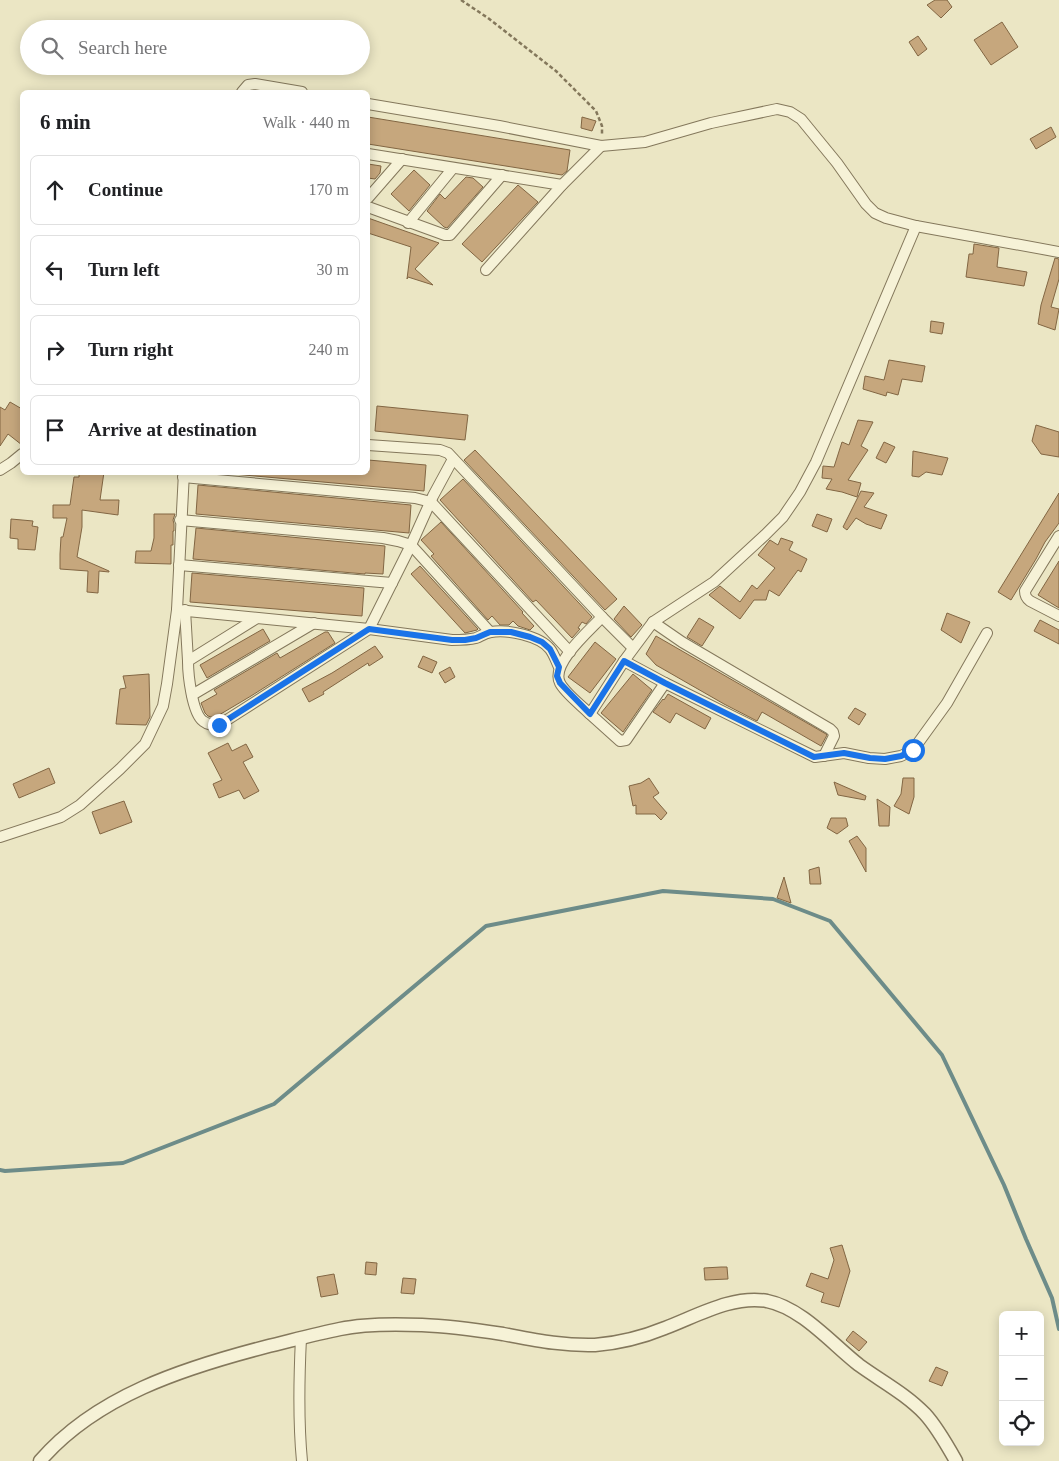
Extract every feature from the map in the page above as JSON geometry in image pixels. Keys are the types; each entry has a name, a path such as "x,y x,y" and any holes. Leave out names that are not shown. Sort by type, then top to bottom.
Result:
{"street":[{"path":"244,90 248,85 255,84 290,90"},
{"path":"370,104 499,126 601,146 645,142 711,123 777,109 790,112 801,119 838,163 866,204 875,213 916,226 1059,252"},
{"path":"486,270 562,185 601,146"},
{"path":"370,154 562,185"},
{"path":"370,196 402,159"},
{"path":"408,223 453,168"},
{"path":"370,208 408,223 450,235 502,175"},
{"path":"590,714 652,622 714,582 766,535 783,516 800,492 816,462 916,226"},
{"path":"370,445 440,450 448,453 633,648"},
{"path":"0,470 20,456"},
{"path":"453,459 430,502 369,629 219,725 205,723 201,719 192,695 181,610 179,565 184,475 415,498 430,502 570,652"},
{"path":"180,520 384,538 411,545 490,632"},
{"path":"1059,536 1025,591 1025,594 1026,598 1030,601 1059,616"},
{"path":"179,565 392,582"},
{"path":"181,610 369,629 452,640 476,638 490,632 511,632 542,642 550,649 559,667"},
{"path":"0,837 61,817 80,805 120,770 145,744 164,706 181,610"},
{"path":"602,617 559,667 557,676 560,683 620,741 626,740 665,683"},
{"path":"188,660 256,618"},
{"path":"652,622 682,642 830,729 834,736 824,756"},
{"path":"192,695 314,623"},
{"path":"624,661 814,757 844,753 885,759 901,756 913,750 946,704 987,633"},
{"path":"40,1461 49,1450 82,1422 114,1401 153,1383 199,1366 342,1328 420,1325 460,1328 554,1344 596,1345 632,1340 733,1302 749,1300 767,1301 785,1307 800,1316 860,1365 916,1404 928,1416 956,1461"},
{"path":"301,1338 298,1388 302,1461"}],"path":[{"path":"461,0 488,18 556,71 596,111 602,126 601,146"}],"building":[{"path":"935,0 947,0 952,7 941,18 927,5"},
{"path":"1002,22 1018,47 991,65 974,40"},
{"path":"918,36 927,49 918,56 909,42"},
{"path":"370,117 570,150 567,171 562,175 370,144"},
{"path":"582,117 596,121 592,131 581,128"},
{"path":"1051,127 1056,137 1036,149 1030,139"},
{"path":"370,164 381,166 380,173 375,179 370,178"},
{"path":"414,170 430,185 409,211 391,194"},
{"path":"466,177 473,178 483,187 447,228 444,227 427,211 440,194 445,199"},
{"path":"518,185 538,202 482,262 462,244"},
{"path":"370,219 439,243 415,269 433,285 408,277 407,279 411,247 370,234"},
{"path":"974,244 999,248 997,267 1027,272 1024,286 966,277 969,254 973,254"},
{"path":"1055,258 1059,259 1059,279 1051,307 1059,309 1055,330 1038,324 1041,305"},
{"path":"931,321 944,323 942,334 930,332"},
{"path":"889,360 925,366 922,382 902,379 898,395 887,392 886,396 863,389 865,376 884,380"},
{"path":"10,402 20,408 20,443 8,434 0,446 0,407 5,410"},
{"path":"377,406 468,415 465,440 375,431"},
{"path":"858,420 873,422 861,446 868,450 848,480 861,483 857,497 826,489 832,479 822,478 823,466 834,467 842,442 849,445"},
{"path":"1036,425 1059,432 1059,457 1041,454 1032,441"},
{"path":"884,442 895,447 886,463 876,458"},
{"path":"475,450 617,599 605,610 464,460"},
{"path":"913,451 948,458 942,475 926,472 919,477 912,476"},
{"path":"370,460 426,465 424,491 244,475 370,475"},
{"path":"79,475 104,475 100,500 119,500 118,515 82,510 82,527 77,557 109,571 99,571 98,593 87,592 88,571 60,569 61,537 63,537 67,518 53,518 53,505 70,505 74,477 79,477"},
{"path":"463,479 592,617 586,624 582,622 578,628 580,629 572,638 536,600 533,602 440,500"},
{"path":"198,485 411,505 409,533 196,514"},
{"path":"861,491 874,493 864,507 887,515 881,529 856,518 847,530 843,527"},
{"path":"1059,493 1059,523 1045,542 1011,600 998,592"},
{"path":"154,514 175,514 173,520 173,545 171,545 171,564 135,563 136,551 151,551 154,538"},
{"path":"817,514 832,519 827,532 812,526"},
{"path":"11,519 33,521 32,526 38,527 35,550 18,549 18,539 10,538"},
{"path":"441,522 523,612 534,626 530,630 518,626 513,621 509,625 500,625 492,616 488,620 431,556 434,554 421,540"},
{"path":"196,528 385,546 383,574 193,559"},
{"path":"781,538 793,542 789,550 807,559 801,572 798,570 779,596 769,590 766,600 754,600 740,619 709,595 720,586 740,602 752,585 757,589 775,568 758,555 770,540 778,545"},
{"path":"1059,561 1059,608 1038,595"},
{"path":"420,566 477,630 465,633 411,574"},
{"path":"192,573 364,588 362,616 190,602"},
{"path":"624,606 642,625 631,637 614,619"},
{"path":"947,613 970,622 961,643 941,630"},
{"path":"699,618 714,627 702,646 687,637"},
{"path":"1040,620 1059,630 1059,644 1034,631"},
{"path":"263,629 270,641 207,678 200,665"},
{"path":"328,632 335,643 214,718 205,713 201,703 217,694 214,690 277,653 280,658"},
{"path":"656,636 826,734 821,746 762,712 757,721 656,665 646,654"},
{"path":"595,642 616,659 590,693 568,677"},
{"path":"375,646 383,657 369,666 368,663 323,692 324,694 309,702 302,689"},
{"path":"423,656 437,662 432,673 418,667"},
{"path":"450,667 455,677 445,683 439,673"},
{"path":"149,674 150,717 146,725 116,724 120,689 126,688 123,676"},
{"path":"633,674 652,690 623,732 601,713"},
{"path":"668,694 711,718 705,729 676,713 670,723 653,712"},
{"path":"855,708 866,714 859,725 848,718"},
{"path":"228,743 232,751 246,744 253,757 243,762 259,791 244,799 239,790 219,798 213,784 222,780 208,753"},
{"path":"49,768 55,783 19,798 13,784"},
{"path":"649,778 659,793 653,797 667,813 661,820 655,814 636,814 636,805 633,806 629,786 641,783"},
{"path":"903,778 914,778 914,797 909,814 894,806 901,794"},
{"path":"834,782 866,796 865,800 838,795"},
{"path":"877,799 890,807 889,826 879,826"},
{"path":"124,801 132,822 100,834 92,812"},
{"path":"831,818 846,818 848,826 837,834 827,828"},
{"path":"857,836 866,848 866,872 849,841"},
{"path":"819,867 821,884 810,884 809,870"},
{"path":"784,877 791,903 777,898"},
{"path":"842,1245 850,1271 839,1307 821,1302 824,1293 806,1286 811,1273 828,1279 834,1260 830,1248"},
{"path":"366,1262 377,1263 376,1275 365,1274"},
{"path":"727,1267 728,1279 705,1280 704,1268"},
{"path":"334,1274 338,1294 321,1297 317,1277"},
{"path":"403,1278 416,1279 414,1294 401,1293"},
{"path":"853,1331 867,1342 859,1351 846,1340"},
{"path":"936,1367 948,1372 942,1386 929,1381"}],"waterway":[{"path":"0,1170 123,1163 274,1104 486,926 663,891 773,899 830,921 942,1055 1004,1185 1052,1298 1059,1329"}],"route":[{"path":"219,725 369,629 452,640 476,638 490,632 511,632 542,642 550,649 559,667 557,676 560,683 590,714 624,661 814,757 844,753 885,759 901,756 913,750"}]}
